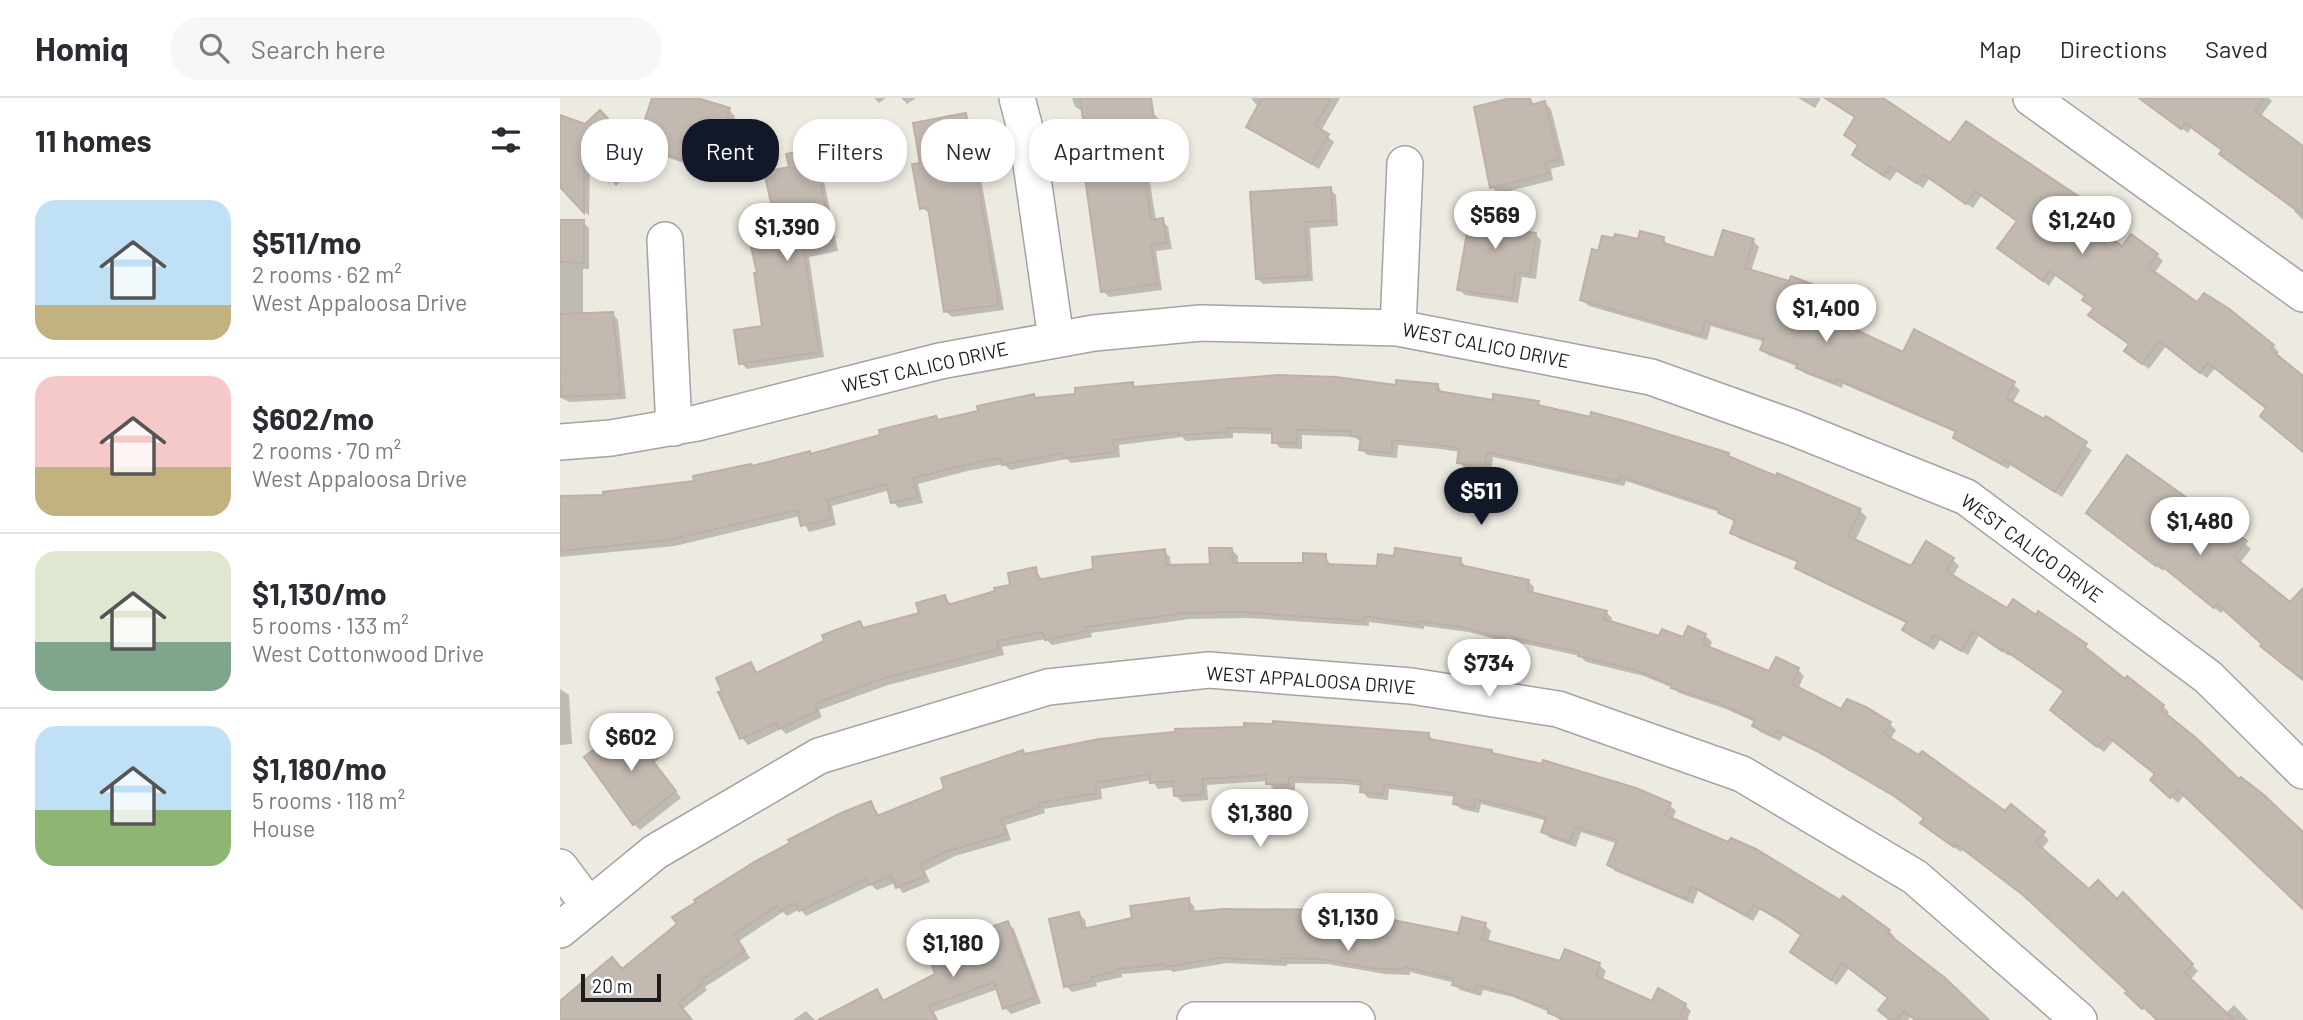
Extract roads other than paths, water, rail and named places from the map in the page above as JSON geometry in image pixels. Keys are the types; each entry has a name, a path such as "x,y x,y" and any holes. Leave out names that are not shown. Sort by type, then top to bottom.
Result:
{"street":[{"path":"1017,98 1027,136 1056,339"},
{"path":"2031,98 2303,294"},
{"path":"1398,328 1405,164"},
{"path":"665,240 674,428"},
{"name":"WEST CALICO DRIVE","path":"560,442 674,428 940,361 1056,339 1201,323 1398,328 1651,377 1794,428 1966,497 2208,677 2303,771"},
{"name":"WEST APPALOOSA DRIVE","path":"560,930 655,852 819,756 1048,687 1209,670 1411,686 1558,709 1742,774 1915,877 2078,1020"},
{"path":"560,867 589,906"},
{"path":"1195,1020 1357,1020"}]}
